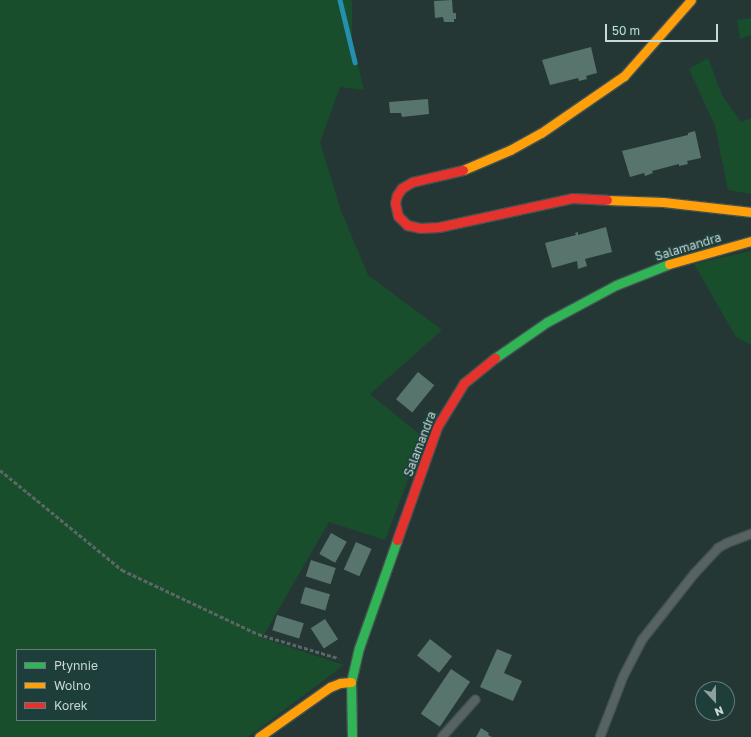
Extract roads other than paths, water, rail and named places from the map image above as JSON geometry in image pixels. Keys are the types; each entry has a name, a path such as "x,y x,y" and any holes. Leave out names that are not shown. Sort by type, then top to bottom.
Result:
{"street":[{"path":"691,0 624,76 541,133 510,150 465,170 412,182 402,188 396,195 395,204 398,216 407,225 420,228 439,227 572,198 662,202 751,212"},
{"name":"Salamandra","path":"352,737 351,682 359,648 437,427 449,405 464,383 486,363 547,322 616,285 670,263 751,241"},
{"path":"259,737 330,687 340,683 351,682"}],"lane":[{"path":"600,737 623,677 642,640 695,573 718,548 751,534"},
{"path":"442,737 475,700"}],"waterway":[{"path":"340,0 355,62"}]}
